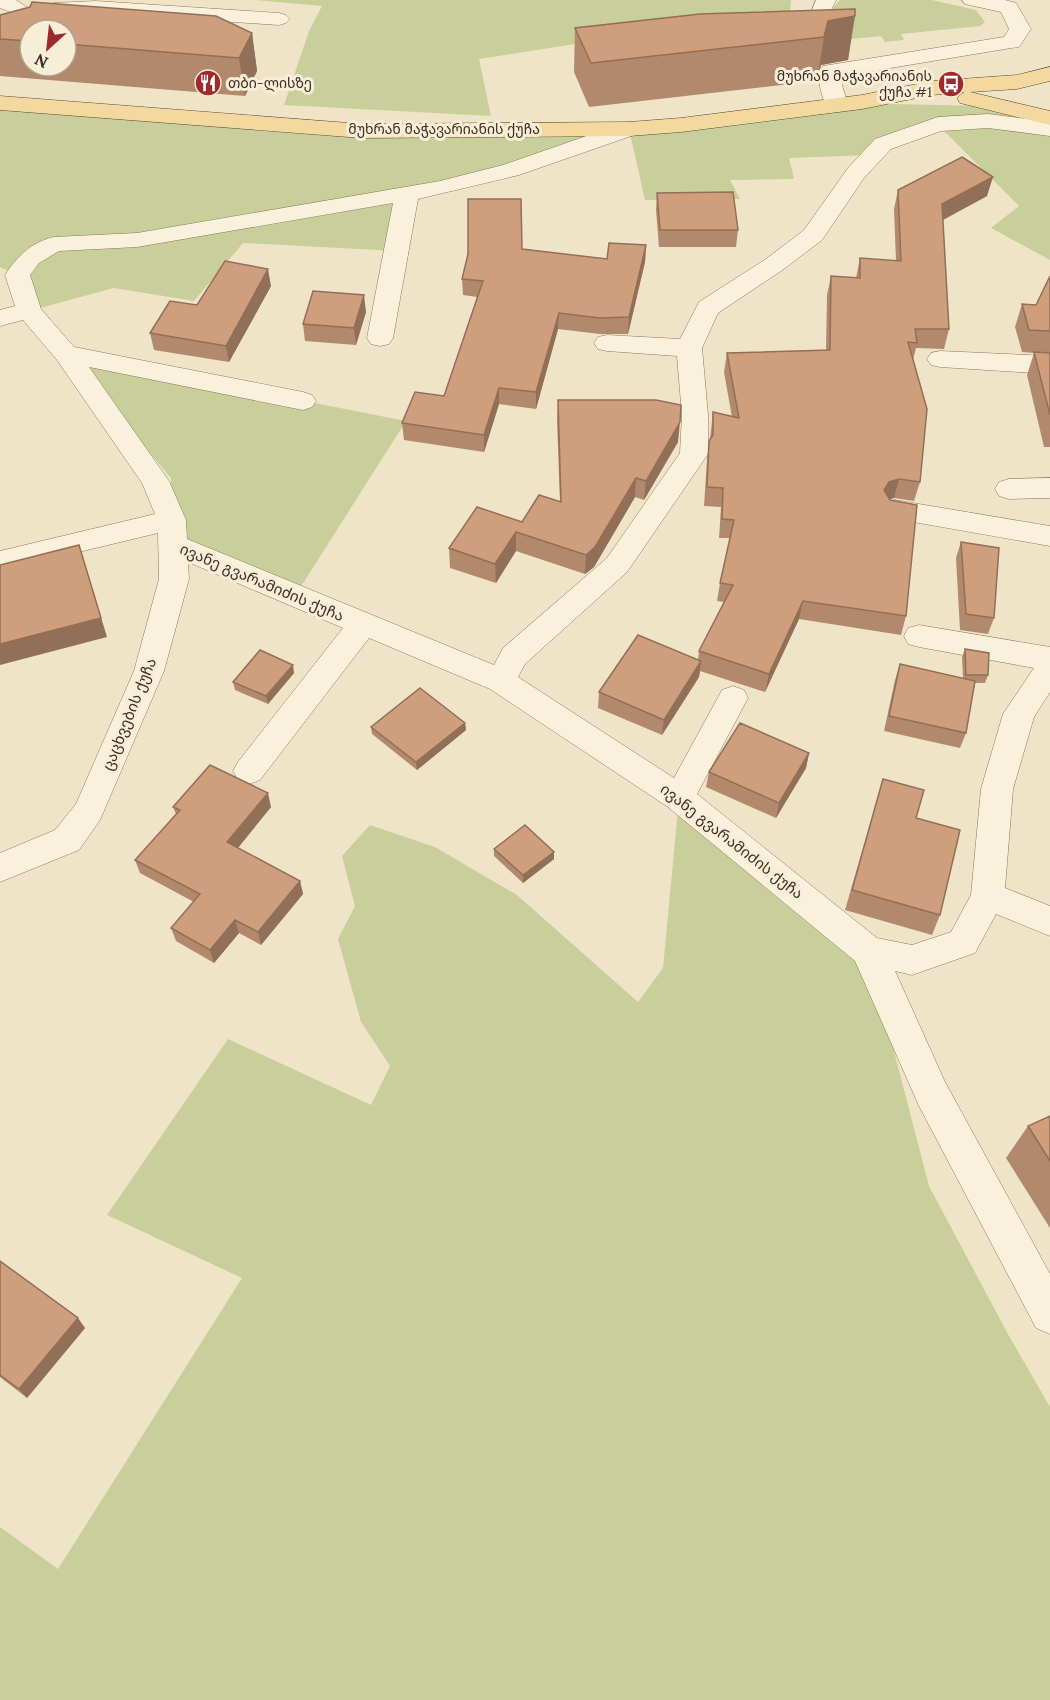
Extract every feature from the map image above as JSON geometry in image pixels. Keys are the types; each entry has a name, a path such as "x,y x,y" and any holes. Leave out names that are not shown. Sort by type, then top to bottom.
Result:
{"main road":[{"path":"973,91 1050,66"},
{"path":"973,91 1050,74"},
{"name":"მუხრან მაჭავარიანის ქუჩა","path":"0,103 362,131 629,129 973,91"},
{"path":"973,91 1050,97"},
{"path":"973,91 1050,118"}],"street":[{"path":"837,105 831,85 831,71 1011,42 1020,29 1009,7 972,0"},
{"path":"0,1 15,7 21,18"},
{"path":"44,18 54,9 96,7 279,19"},
{"path":"501,681 514,656 617,565 693,454 695,415 689,348 708,308 775,264 813,235 856,173 883,144 938,124 988,122 1050,129"},
{"path":"0,561 172,532 155,481 66,354 29,311 9,271 54,244 136,240 463,183 511,170 629,129"},
{"path":"380,338 407,194"},
{"path":"0,318 29,311"},
{"path":"607,343 689,348"},
{"path":"66,354 303,400"},
{"path":"940,358 1050,365"},
{"path":"1009,489 1050,488"},
{"path":"895,510 1050,536"},
{"name":"ივანე გვარამიძის ქუჩა","path":"172,532 363,624 501,681 679,798 868,951 932,1094 1050,1314"},
{"name":"ცაცხვების ქუჩა","path":"0,868 67,840 89,811 149,671 174,579 172,532"},
{"path":"249,771 363,624"},
{"path":"919,636 1050,659"},
{"path":"868,951 912,960 963,943 988,896 997,789 1019,714 1050,668"},
{"path":"679,798 733,698"},
{"path":"988,896 1050,921"}],"green space":[{"path":"255,0 791,0 790,14 479,59 491,116 284,105 309,31 322,6"},
{"path":"840,0 932,0 976,10 985,22 980,26 901,34 904,40 885,42 881,36 841,40 830,11"},
{"path":"0,103 362,131 681,125 893,104 983,106 1050,122 1050,260 991,228 1019,206 938,125 872,155 789,158 794,179 730,180 740,199 645,200 629,129 407,194 397,251 243,243 194,301 114,288 29,311 17,275 0,267"},
{"path":"66,354 406,421 295,596 172,544 171,478"},
{"path":"679,798 868,951 929,1186 1009,1336 1050,1407 1050,1700 0,1700 0,1527 58,1569 242,1278 107,1215 228,1039 371,1105 390,1066 361,1022 338,939 355,906 342,856 370,825 435,847 517,895 638,1002 663,968"}],"building":[{"path":"32,2 216,16 252,33 239,58 78,45 78,18 18,18 18,40 0,39 0,15 30,7"},
{"path":"855,9 855,16 828,21 824,37 591,63 575,28 700,14"},
{"path":"962,157 993,177 942,204 949,329 915,329 917,343 908,342 927,409 920,482 899,479 889,482 884,490 890,500 917,505 906,616 803,601 769,674 699,651 733,585 720,583 734,520 722,519 723,488 707,487 709,441 713,435 713,412 739,418 727,353 830,350 831,276 860,278 860,258 901,261 898,190"},
{"path":"733,192 738,230 660,230 657,193"},
{"path":"468,199 521,199 522,249 607,259 609,243 646,245 629,317 600,318 559,313 536,392 499,388 484,435 402,423 415,392 444,396 483,281 462,279 468,254"},
{"path":"225,261 268,269 226,346 150,333 170,301 197,305"},
{"path":"1050,276 1050,331 1029,330 1022,304 1036,305"},
{"path":"313,291 364,295 354,328 303,324"},
{"path":"1034,352 1050,353 1050,415"},
{"path":"558,400 656,400 681,405 680,422 646,481 636,478 595,547 586,555 516,532 495,564 449,548 477,507 522,522 539,495 561,502"},
{"path":"961,542 999,548 994,618 966,614"},
{"path":"79,545 101,618 0,644 0,565"},
{"path":"638,635 701,661 664,720 599,692"},
{"path":"965,649 989,653 988,675 966,675"},
{"path":"260,650 293,665 266,696 233,682"},
{"path":"900,664 975,681 966,733 889,716"},
{"path":"420,688 465,723 416,762 371,727"},
{"path":"740,723 809,753 779,803 709,772"},
{"path":"210,765 268,793 227,842 300,881 258,932 235,920 210,950 171,928 200,894 135,860 180,810 173,807"},
{"path":"883,779 924,790 916,818 960,830 940,915 852,890"},
{"path":"525,825 554,852 523,875 494,849"},
{"path":"1050,1116 1050,1161 1028,1126"},
{"path":"0,1261 78,1318 19,1389 0,1375"}],"place":[{"name":"თბი-ლისზე","path":"208,83"},
{"name":"მუხრან მაჭავარიანის ქუჩა #1","path":"951,84"}]}
